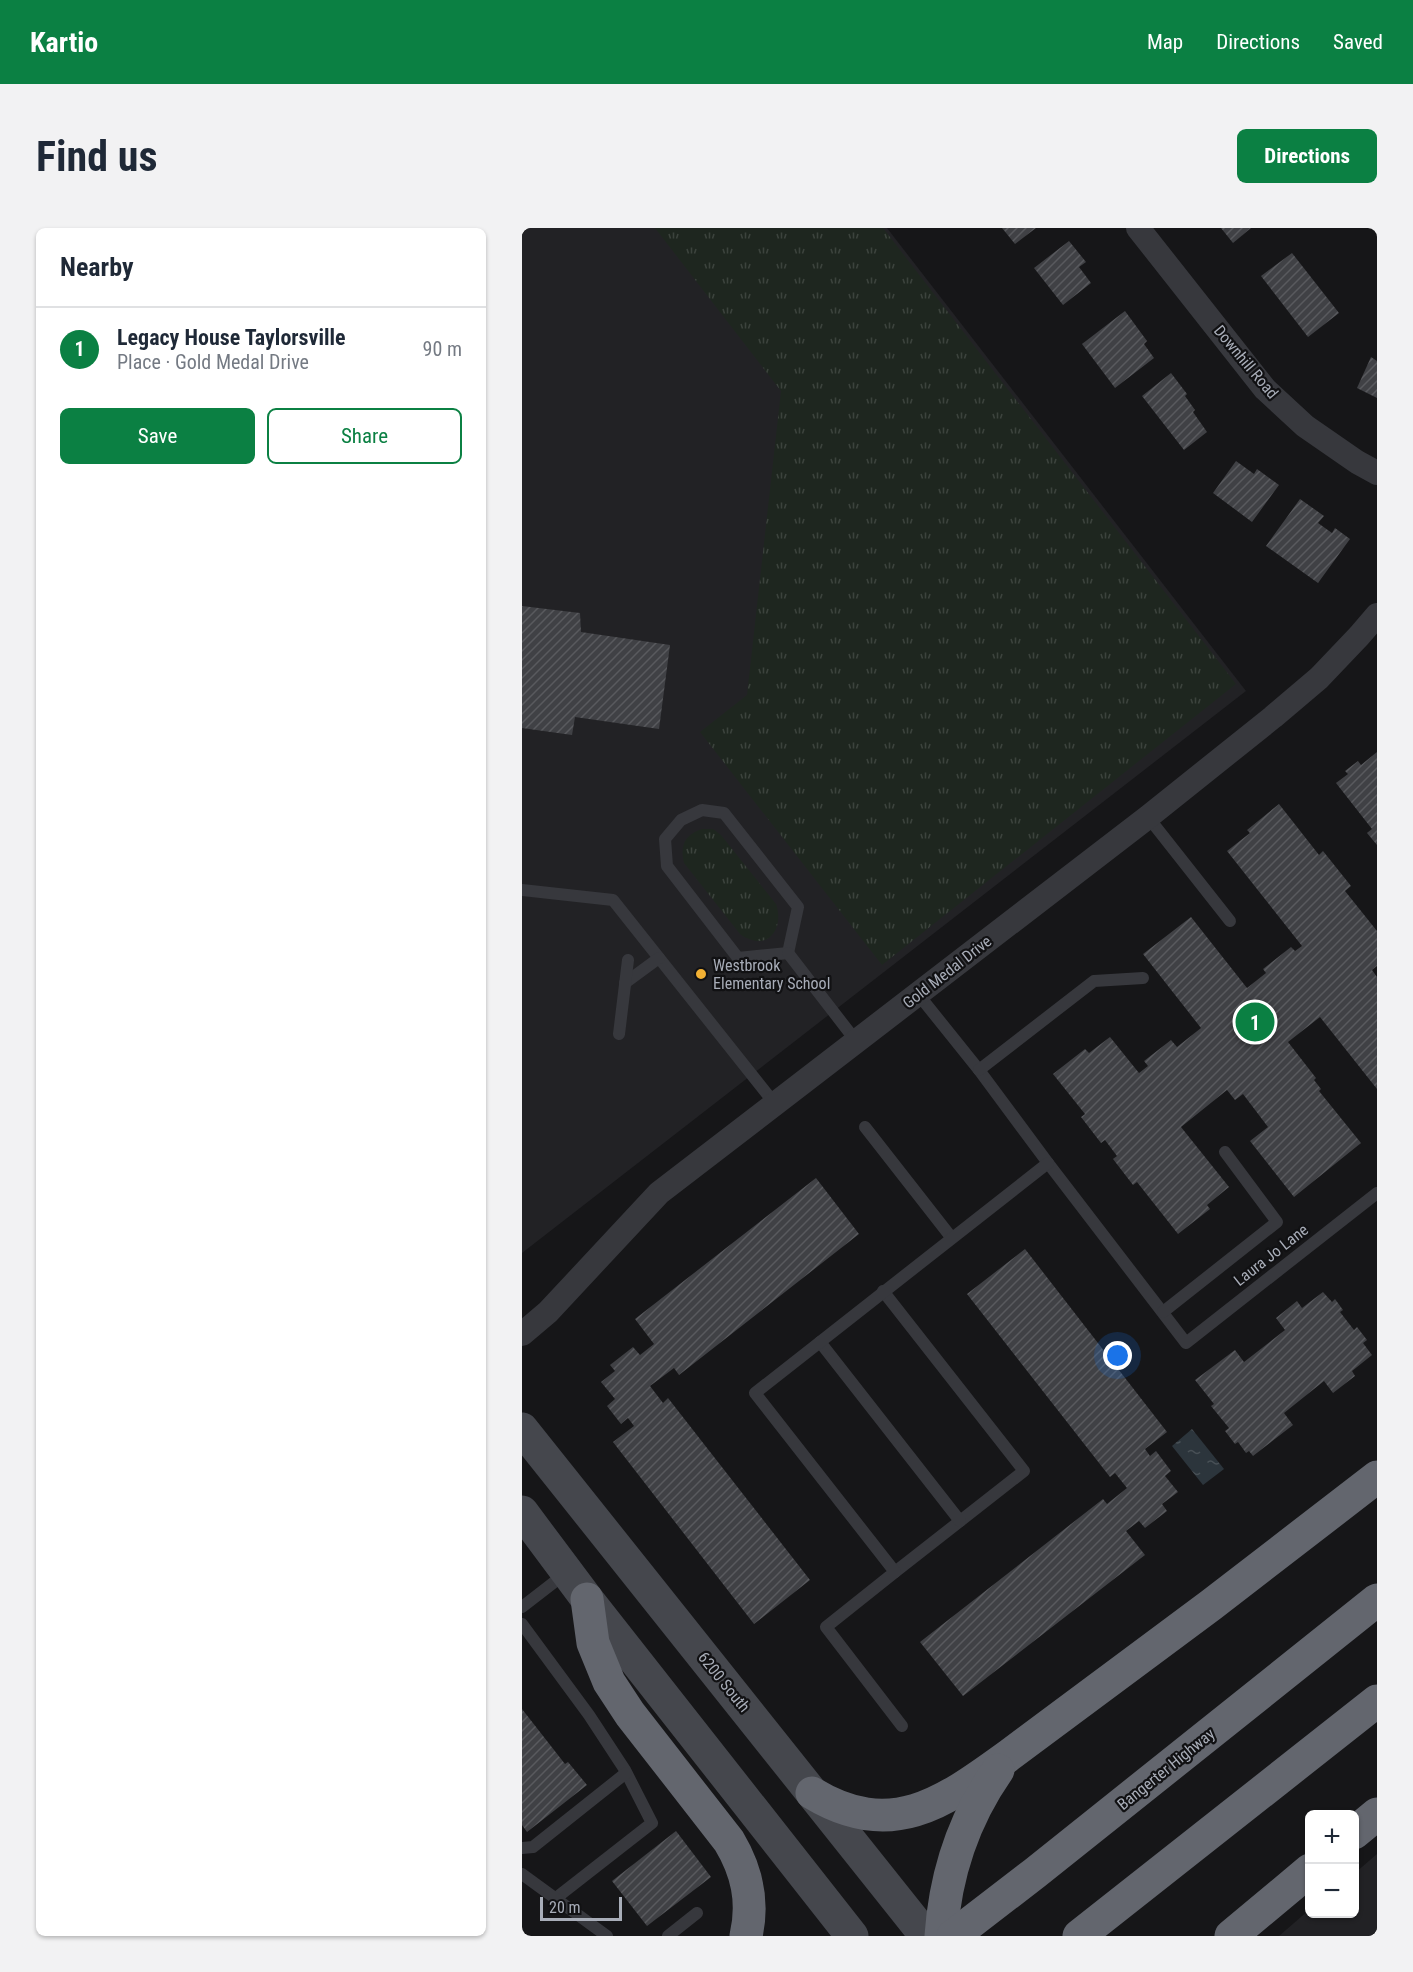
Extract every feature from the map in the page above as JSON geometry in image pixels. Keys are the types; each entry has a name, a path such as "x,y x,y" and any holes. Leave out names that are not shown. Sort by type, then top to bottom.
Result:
{"highway":[{"path":"812,1793 848,1810 877,1815 908,1813 942,1801 1008,1756 1211,1605 1377,1477"},
{"path":"587,1599 593,1643 609,1682 630,1713 729,1841 740,1860 747,1880 750,1901 746,1936"},
{"name":"Bangerter Highway","path":"953,1936 1377,1600"},
{"path":"1080,1935 1377,1701"},
{"path":"927,1935 958,1847 972,1815 988,1785 1008,1756"},
{"path":"1359,1829 1377,1814"},
{"path":"1231,1936 1305,1874"}],"main road":[{"name":"6200 South","path":"522,1429 927,1935"},
{"path":"522,1512 587,1599 852,1936"}],"street":[{"name":"Downhill Road","path":"1138,228 1265,389 1305,426 1377,473"},
{"name":"Gold Medal Drive","path":"522,1334 548,1312 659,1194 1148,817 1264,724 1319,678 1377,615"}],"lane":[{"path":"788,953 738,958 667,866 665,839 681,819 702,810 724,813 784,888 798,906 788,953 856,1041"},
{"path":"1148,817 1230,921"},
{"path":"522,890 613,900 775,1104"},
{"path":"625,983 659,958"},
{"path":"619,1034 628,960"},
{"path":"979,1070 1094,981 1143,978"},
{"path":"918,994 979,1070 1163,1312 1277,1221 1225,1152"},
{"path":"865,1127 951,1237"},
{"path":"895,1572 755,1393 1048,1163"},
{"name":"Laura Jo Lane","path":"1163,1312 1186,1343 1377,1194"},
{"path":"883,1291 1024,1471 826,1627 902,1726"},
{"path":"820,1342 960,1521"},
{"path":"522,1607 567,1572"},
{"path":"522,1624 589,1714 626,1773 652,1823 556,1898"},
{"path":"522,1848 533,1847 626,1773"},
{"path":"522,1874 607,1936"},
{"path":"668,1936 697,1913"}],"shaded area":[{"name":"Westbrook Elementary School","path":"525,228 887,228 1246,691 522,1253 522,230"},
{"path":"1377,1854 1377,1936 1279,1936 1305,1913 1305,1918 1359,1918 1359,1870"}],"green space":[{"path":"655,228 883,228 1236,684 882,965 700,732 747,695 781,391"},
{"path":"702,829 713,829 721,835 776,904 778,922 771,936 765,940 749,939 740,934 684,863 683,846 687,838"}],"water":[{"path":"1192,1429 1224,1469 1203,1485 1172,1446"}],"building":[{"path":"1002,228 1036,228 1015,244"},
{"path":"1221,228 1251,228 1233,243"},
{"path":"1069,241 1086,262 1079,267 1091,283 1063,305 1034,268"},
{"path":"1292,253 1339,313 1308,337 1261,276"},
{"path":"1125,311 1147,341 1144,344 1154,358 1115,388 1082,344"},
{"path":"1371,357 1377,361 1377,398 1357,388"},
{"path":"1171,373 1187,394 1185,396 1195,410 1193,412 1207,432 1184,450 1142,396"},
{"path":"1236,461 1254,474 1257,469 1279,485 1252,522 1213,493"},
{"path":"1300,499 1324,516 1318,523 1332,533 1335,528 1350,539 1318,583 1266,546"},
{"path":"522,606 580,613 581,632 670,645 659,729 575,717 572,735 522,728"},
{"path":"1377,752 1377,845 1367,833 1372,829 1336,783 1348,774 1345,771 1358,761 1361,765"},
{"path":"1279,804 1319,855 1323,851 1351,886 1345,891 1377,931 1377,966 1372,970 1377,977 1377,1089 1320,1017 1288,1042 1316,1078 1314,1080 1321,1089 1319,1091 1361,1143 1294,1197 1250,1141 1268,1127 1243,1094 1235,1100 1227,1090 1181,1127 1229,1187 1207,1205 1210,1209 1178,1234 1137,1182 1133,1185 1113,1159 1117,1156 1105,1140 1101,1143 1081,1117 1085,1114 1053,1074 1085,1049 1089,1053 1110,1037 1139,1073 1148,1066 1144,1061 1171,1040 1177,1047 1201,1028 1143,954 1191,917 1247,988 1266,973 1263,969 1291,947 1295,951 1302,946 1227,851 1250,833 1247,830"},
{"path":"816,1178 859,1234 679,1375 674,1368 650,1386 663,1403 668,1398 810,1580 754,1624 613,1442 634,1426 628,1418 621,1424 607,1406 615,1399 601,1382 615,1371 610,1365 633,1347 640,1355 654,1344 635,1319"},
{"path":"1025,1249 1167,1432 1145,1449 1150,1456 1156,1451 1171,1471 1165,1476 1178,1492 1162,1504 1167,1511 1145,1528 1139,1521 1126,1531 1145,1555 963,1696 920,1642 1103,1499 1107,1504 1127,1488 1115,1473 1110,1477 967,1294"},
{"path":"1323,1292 1332,1302 1335,1299 1343,1310 1340,1312 1354,1330 1357,1327 1367,1340 1363,1343 1372,1355 1352,1371 1355,1376 1333,1393 1324,1381 1284,1413 1293,1425 1253,1456 1249,1451 1246,1453 1238,1442 1235,1444 1225,1431 1229,1428 1211,1406 1214,1404 1195,1380 1235,1350 1244,1362 1285,1330 1276,1318 1297,1301 1302,1308"},
{"path":"522,1709 565,1764 568,1762 587,1785 527,1832 522,1825"},
{"path":"676,1831 711,1877 647,1926 612,1881"}],"place":[{"name":"Westbrook Elementary School","path":"701,974"},
{"name":"Legacy House Taylorsville","path":"1255,1022"}]}
